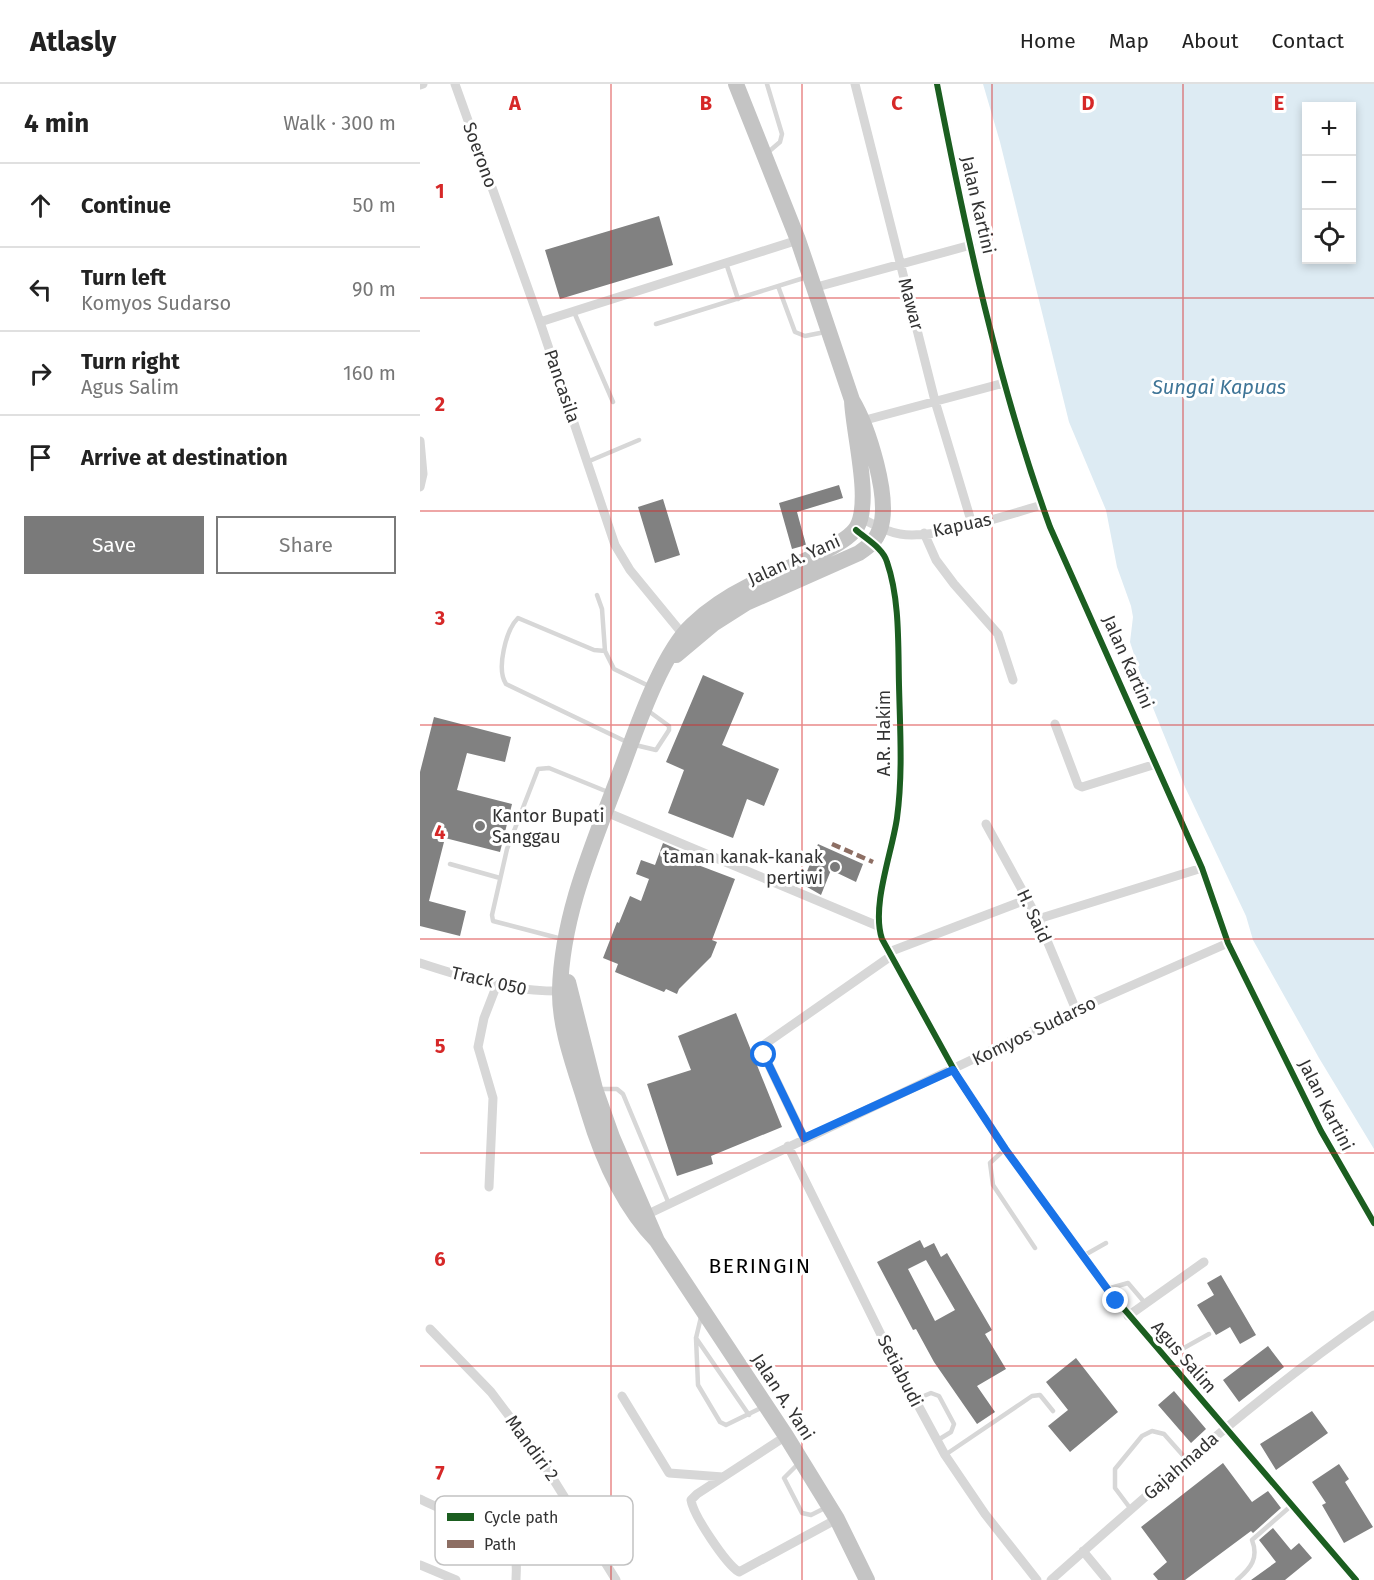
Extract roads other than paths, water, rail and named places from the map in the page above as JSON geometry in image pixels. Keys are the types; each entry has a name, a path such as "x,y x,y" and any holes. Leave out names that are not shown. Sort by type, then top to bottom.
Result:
{"highway":[{"path":"736,84 798,240 881,493 881,528 873,544"},
{"path":"858,422 863,506 858,524"},
{"name":"Jalan A. Yani","path":"858,524 838,543 734,594 704,615 669,661 644,709 571,909 563,963 569,1048 590,1118 616,1182 642,1217 786,1436 833,1513 867,1580"},
{"name":"Jalan A. Yani","path":"687,639 746,603 859,553 873,544"},
{"name":"Jalan A. Yani","path":"565,991 595,1089 642,1217"}],"street":[{"name":"Soerono","path":"455,84 506,227"},
{"name":"Mawar","path":"855,84 935,402 972,524"},
{"name":"Jalan Kartini","path":"937,84 971,244 1004,383 1042,505 1202,868 1228,943 1321,1131 1374,1223"},
{"name":"Pancasila","path":"506,227 615,545 630,570 687,639"},
{"path":"540,322 798,240"},
{"path":"812,282 971,244"},
{"path":"858,422 1004,383"},
{"path":"420,441 423,474 420,487"},
{"name":"Kapuas","path":"858,524 898,534 924,533 972,524 1042,505"},
{"name":"A.R. Hakim","path":"858,524 887,560 896,610 900,760 897,816 878,926"},
{"path":"924,533 936,560 954,584 998,633 1012,680"},
{"path":"1055,724 1078,785 1082,787 1156,764"},
{"path":"606,812 878,926"},
{"name":"H. Said","path":"986,824 1038,919 1076,1010"},
{"path":"1038,919 1202,868"},
{"path":"804,1138 764,1055 765,1044 890,954 1028,899"},
{"name":"Agus Salim","path":"878,926 890,954 953,1070 1005,1149 1107,1289 1356,1580"},
{"name":"Komyos Sudarso","path":"642,1217 1076,1010 1228,943"},
{"name":"Track 050","path":"420,963 496,987 529,991 565,991"},
{"path":"489,1187 493,1098 478,1047 484,1018 496,987"},
{"name":"Setiabudi","path":"788,1146 914,1400 945,1455 985,1514 1037,1580"},
{"path":"1128,1316 1204,1262"},
{"name":"Gajahmada","path":"1051,1580 1226,1428 1339,1338 1374,1315"},
{"name":"Mandiri 2","path":"430,1329 491,1392 537,1453 564,1496"},
{"path":"622,1396 669,1473 723,1477"},
{"path":"786,1436 697,1494 691,1500 692,1505 737,1571 741,1571 833,1513"},
{"path":"420,1499 435,1506"},
{"path":"1083,1551 1107,1580"},
{"path":"420,1565 456,1580"},
{"path":"514,1565 516,1580"},
{"name":"Mandiri 2","path":"607,1565 616,1580"}],"lane":[{"path":"765,155 780,142 782,134 767,84"},
{"path":"726,262 738,299"},
{"path":"656,324 778,286 812,282"},
{"path":"778,286 795,332 806,336 828,331"},
{"path":"574,312 613,402"},
{"path":"587,462 639,440"},
{"path":"597,595 602,609 605,651 614,669 653,688"},
{"path":"605,651 594,650 518,618 510,626 501,677 506,684 631,744 656,750 669,730 666,724 644,709"},
{"path":"565,940 493,921 492,915 507,849 538,769 549,768 612,794"},
{"path":"450,864 500,878"},
{"path":"595,1089 617,1089 623,1094 669,1204"},
{"path":"1005,1149 990,1163 993,1185 1035,1248"},
{"path":"1083,1256 1106,1243"},
{"path":"1107,1289 1128,1283 1145,1304"},
{"path":"702,1311 696,1338 698,1385 720,1422 726,1425 765,1406"},
{"path":"1166,1358 1209,1334"},
{"path":"696,1338 749,1414"},
{"path":"914,1400 935,1393 954,1424 951,1432 937,1440"},
{"path":"945,1455 1032,1396 1040,1395 1053,1411"},
{"path":"1131,1510 1115,1488 1115,1469 1142,1436 1152,1431 1164,1434 1188,1461"},
{"path":"801,1461 784,1478 802,1513 811,1515 833,1513"},
{"path":"1237,1580 1252,1564 1255,1555 1252,1540 1292,1505"}],"water":[{"name":"Sungai Kapuas","path":"983,84 1374,84 1374,1149 1319,1058 1253,940 1246,916 1185,787 1145,688 1130,642 1133,617 1131,606 1117,567 1106,510 1069,422 1000,142"}],"place":[{"name":"Kantor Bupati Sanggau","path":"480,826"},
{"name":"taman kanak-kanak pertiwi","path":"835,867"}],"district":[{"name":"BERINGIN","path":"760,1266"}]}
